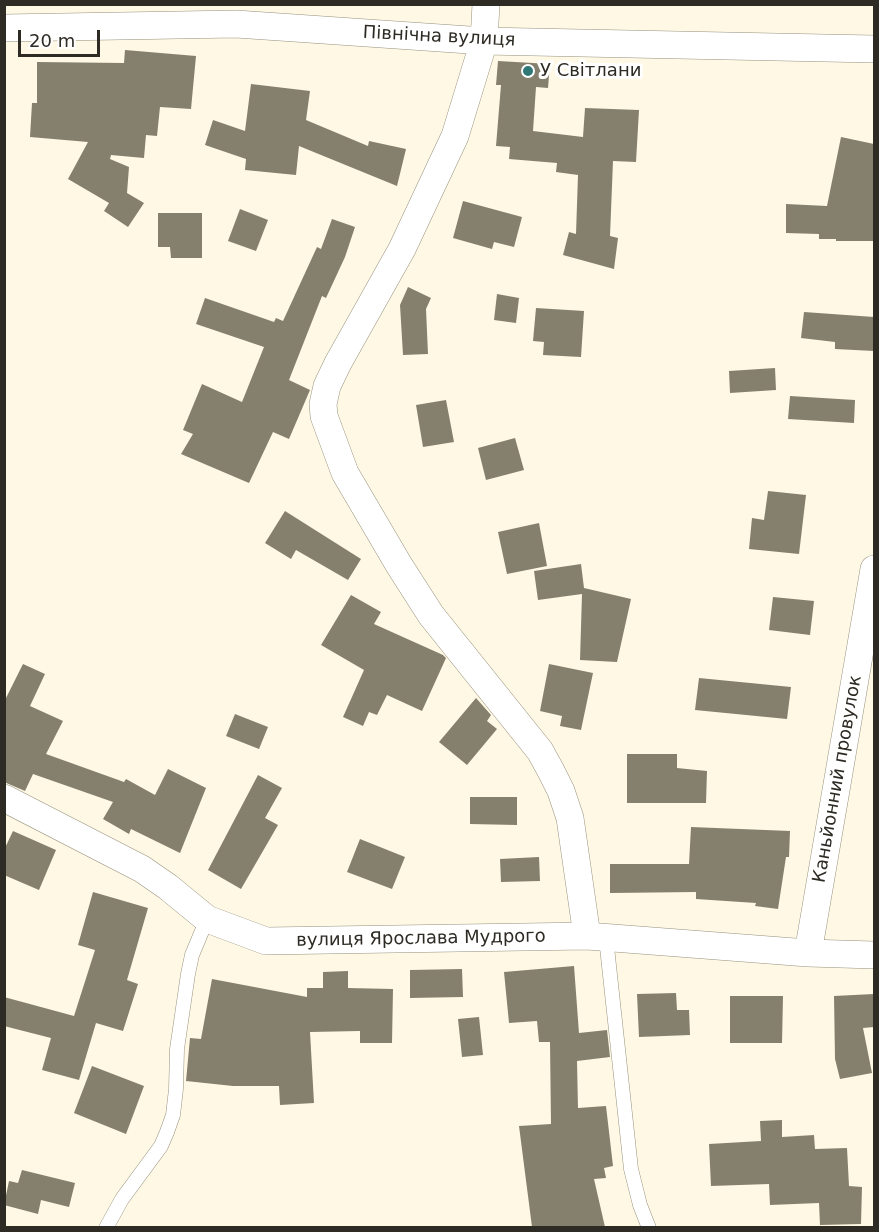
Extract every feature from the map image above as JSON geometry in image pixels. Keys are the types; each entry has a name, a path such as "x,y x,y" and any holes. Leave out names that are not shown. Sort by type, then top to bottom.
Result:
{"street":[{"path":"486,4 484,41 456,136 402,249 338,363 325,395 324,416 345,473 399,565 431,615 540,751 551,771 570,818 596,937"},
{"name":"Північна вулиця","path":"4,28 236,24 484,41 874,49"},
{"name":"Каньйонний провулок","path":"808,952 874,569"},
{"name":"вулиця Ярослава Мудрого","path":"4,798 142,869 207,919 266,941 596,937 874,955"}],"lane":[{"path":"106,1227 122,1199 161,1146 167,1132 174,1106 177,1049 188,974 192,955 207,919"},
{"path":"596,937 631,1169 649,1227"}],"building":[{"path":"125,50 196,56 191,109 160,107 157,136 146,135 144,158 111,155 110,159 129,167 127,193 144,203 128,227 104,211 109,203 68,179 88,142 30,137 32,103 37,103 37,62 124,63"},
{"path":"498,61 550,64 548,88 536,87 533,131 583,137 585,108 639,110 636,162 613,161 610,236 618,238 614,269 563,255 569,232 576,234 578,175 556,172 557,163 509,159 510,147 496,146 501,85 496,85"},
{"path":"251,84 310,91 306,120 368,146 369,141 406,149 397,186 299,146 296,175 245,170 246,159 205,145 213,120 245,131"},
{"path":"841,137 874,144 874,241 836,241 836,239 819,239 819,234 786,233 786,204 827,206"},
{"path":"463,201 522,217 514,247 494,242 492,249 453,238"},
{"path":"240,209 268,220 256,251 228,241"},
{"path":"158,213 202,213 202,258 171,258 170,247 158,247"},
{"path":"332,219 355,227 345,257 326,298 322,296 289,380 310,390 289,439 273,432 249,483 181,454 193,434 183,430 202,384 242,402 264,347 196,324 205,298 274,322 276,318 283,321 317,247 321,249"},
{"path":"408,287 431,298 426,309 428,354 403,355 400,305"},
{"path":"497,294 519,298 516,323 494,320"},
{"path":"536,308 584,311 581,357 543,355 544,342 533,341"},
{"path":"804,312 874,317 874,351 835,349 835,342 801,338"},
{"path":"775,368 776,390 730,393 729,371"},
{"path":"790,396 855,400 854,423 788,419"},
{"path":"446,400 454,442 423,447 416,405"},
{"path":"515,438 524,470 486,480 478,448"},
{"path":"768,491 806,495 799,554 749,549 752,518 764,520"},
{"path":"285,511 361,559 348,580 296,550 291,559 265,543"},
{"path":"539,523 547,566 507,574 498,532"},
{"path":"581,564 584,588 631,599 617,662 580,660 582,594 538,600 534,571"},
{"path":"351,595 381,612 374,624 446,658 422,711 387,695 377,715 369,712 363,726 343,717 364,670 321,645"},
{"path":"773,597 814,601 810,635 769,630"},
{"path":"23,664 45,674 30,706 63,721 46,754 124,782 126,779 155,795 168,769 206,788 180,853 131,829 129,834 103,819 113,802 33,774 25,791 4,782 4,702"},
{"path":"549,664 593,673 581,730 560,726 562,716 540,711"},
{"path":"699,678 791,687 787,719 695,710"},
{"path":"476,698 491,715 487,721 497,729 467,765 439,742"},
{"path":"235,714 268,727 259,749 226,736"},
{"path":"627,754 677,754 677,768 707,771 706,803 627,803"},
{"path":"258,775 282,788 265,818 278,825 241,889 208,870"},
{"path":"470,797 517,797 517,825 470,824"},
{"path":"691,827 790,831 789,857 786,857 778,909 755,906 756,903 696,899 696,892 610,893 610,864 689,864"},
{"path":"13,831 56,850 39,890 4,875 4,850"},
{"path":"360,839 405,857 392,889 347,872"},
{"path":"539,857 540,881 501,882 500,859"},
{"path":"93,892 148,908 127,980 138,984 123,1031 96,1023 79,1080 42,1070 51,1038 4,1026 4,997 74,1016 95,950 78,945"},
{"path":"574,966 579,1033 607,1030 610,1057 577,1061 578,1108 606,1106 613,1166 604,1168 606,1178 594,1179 605,1227 532,1227 519,1126 551,1124 550,1042 539,1042 537,1021 509,1023 504,972"},
{"path":"462,969 463,997 410,998 410,970"},
{"path":"348,971 348,988 393,989 392,1043 360,1043 360,1031 310,1032 314,1103 280,1105 279,1086 233,1086 186,1081 190,1038 201,1039 212,979 307,997 307,988 323,988 323,972"},
{"path":"676,993 677,1010 689,1010 690,1035 639,1037 637,994"},
{"path":"874,994 874,1027 863,1028 872,1073 840,1079 835,1059 834,996"},
{"path":"730,996 783,996 782,1043 730,1043"},
{"path":"479,1017 483,1055 462,1057 458,1019"},
{"path":"92,1066 144,1086 126,1134 74,1113"},
{"path":"782,1120 782,1137 814,1135 815,1149 847,1148 849,1186 862,1187 861,1224 820,1225 819,1203 770,1205 769,1184 711,1186 709,1144 761,1141 760,1121"},
{"path":"22,1170 75,1183 69,1207 41,1200 38,1214 4,1205 9,1181 18,1183"}],"place":[{"name":"У Світлани","path":"528,71"}]}
